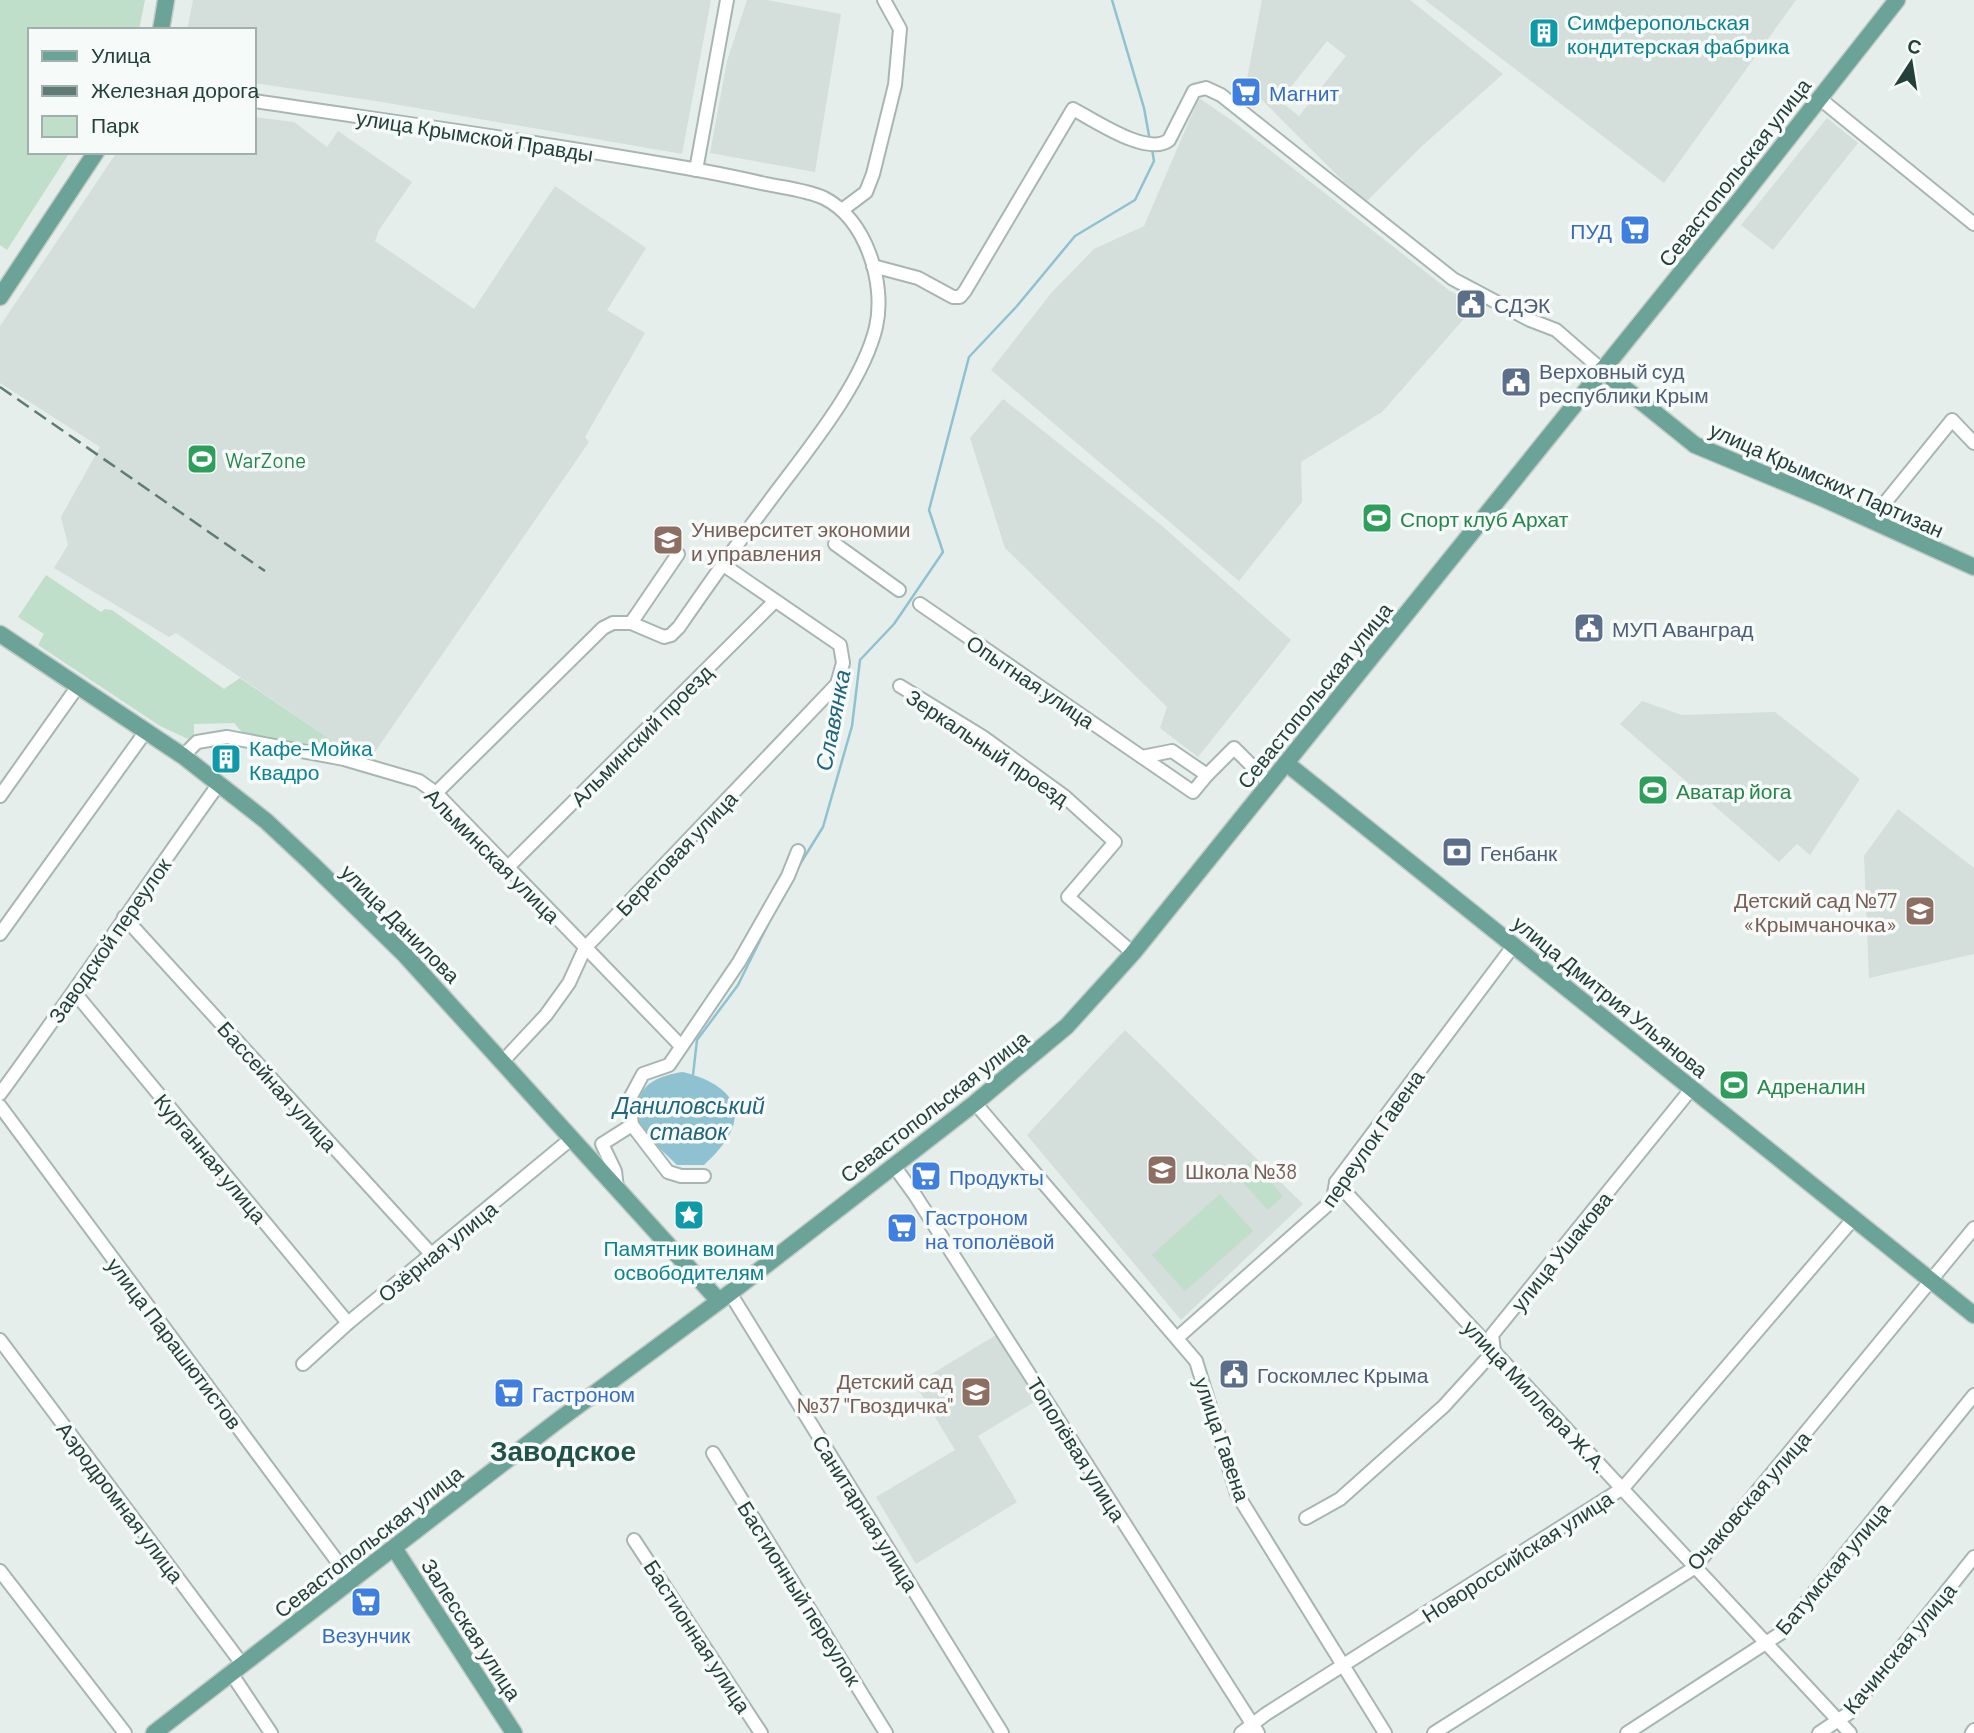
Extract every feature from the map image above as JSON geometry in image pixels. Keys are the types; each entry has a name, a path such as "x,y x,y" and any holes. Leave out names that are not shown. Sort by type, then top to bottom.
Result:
{"main road":[{"path":"161,28 166,0"},
{"name":"Севастопольская улица","path":"154,1733 556,1422 725,1297 975,1103 1067,1026 1133,953 1270,784 1897,0"},
{"path":"0,297 95,154"},
{"name":"улица Крымских Партизан","path":"1602,370 1695,445 1974,567"},
{"name":"улица Данилова","path":"0,634 183,756 265,821 321,872 405,955 617,1188 725,1297"},
{"name":"улица Дмитрия Ульянова","path":"1286,763 1974,1315"},
{"name":"Залесская улица","path":"394,1548 514,1733"}],"street":[{"path":"696,170 727,0"},
{"path":"842,211 866,192 895,85 900,29 884,0"},
{"path":"873,266 918,278 953,297 960,297 1073,109 1135,141 1164,144 1172,135 1191,95 1200,88 1206,88 1221,95 1453,279 1530,320 1556,330 1602,370"},
{"path":"1819,98 1974,224"},
{"name":"улица Крымской Правды","path":"256,101 696,170 800,191 824,198 842,211 865,244 873,266 878,306 871,344 851,384 811,446 722,564 680,627 664,637 631,623"},
{"path":"1871,520 1952,420 1974,443"},
{"path":"835,544 899,590"},
{"path":"436,793 603,628 613,623 631,623 678,554"},
{"path":"722,564 774,601"},
{"name":"Береговая улица","path":"503,1061 546,1015 569,983 585,948 837,684 843,663 840,645 774,601"},
{"name":"Альминский проезд","path":"508,867 774,601"},
{"name":"Опытная улица","path":"920,604 1193,792 1234,748 1270,784"},
{"path":"0,796 78,686"},
{"name":"Зеркальный проезд","path":"900,686 983,737 1064,796 1115,842 1068,897 1133,953"},
{"path":"0,934 146,731"},
{"name":"Альминская улица","path":"183,756 197,742 227,737 344,759 419,781 436,793 681,1046"},
{"path":"1142,757 1172,751 1207,775"},
{"name":"Заводской переулок","path":"0,1094 75,993 124,917 218,785"},
{"path":"704,1176 681,1176 668,1172 632,1125 629,1100 643,1074 669,1065 739,962 788,876 798,851"},
{"name":"Бассейная улица","path":"124,917 433,1256"},
{"name":"переулок Гавена","path":"1177,1338 1333,1200 1336,1182 1514,945"},
{"name":"Курганная улица","path":"75,993 348,1323"},
{"name":"улица Ушакова","path":"1306,1518 1350,1491 1444,1406 1494,1350 1492,1335 1692,1088"},
{"name":"улица Гавена","path":"975,1103 1196,1361 1237,1494 1385,1733"},
{"name":"улица Парашютистов","path":"0,1106 351,1580"},
{"path":"617,1188 615,1171 602,1144 632,1125"},
{"name":"Озёрная улица","path":"303,1364 348,1323 433,1256 572,1138"},
{"name":"Тополёвая улица","path":"894,1166 910,1187 1256,1729"},
{"name":"улица Миллера Ж.А.","path":"1336,1182 1850,1733"},
{"name":"Новороссийская улица","path":"1241,1733 1256,1729 1266,1714 1623,1488 1854,1218"},
{"name":"Очаковская улица","path":"1434,1733 1695,1568 1974,1228"},
{"name":"Санитарная улица","path":"725,1297 1002,1733"},
{"name":"Аэродромная улица","path":"0,1340 237,1669 271,1733"},
{"name":"Батумская улица","path":"1627,1733 1768,1644 1780,1633 1974,1395"},
{"name":"Бастионный переулок","path":"713,1453 886,1733"},
{"name":"Бастионная улица","path":"634,1540 761,1733"},
{"name":"Качинская улица","path":"1819,1733 1849,1713 1974,1557"},
{"path":"0,1571 125,1733"}],"shaded area":[{"path":"193,0 711,0 682,154 382,102 256,83 256,28 187,28"},
{"path":"747,0 767,0 841,14 815,172 710,153 727,61"},
{"path":"1262,0 1410,0 1503,74 1422,146 1365,203 1246,84","holes":["1327,41 1346,56 1299,116 1280,101"]},
{"path":"1425,0 1796,0 1664,183"},
{"path":"1199,98 1234,122 1450,291 1477,304 1382,412 1301,462 1302,502 1239,581 991,370 1052,292 1094,249 1144,226"},
{"path":"256,117 294,122 327,147 338,131 412,182 379,230 375,241 474,309 555,186 646,248 607,310 645,333 585,437 589,442 370,759 359,758 337,744 176,633 169,637 54,568 68,545 61,517 100,447 0,383 0,326 116,154 256,154"},
{"path":"1827,118 1858,143 1773,250 1741,225"},
{"path":"1003,399 1161,525 1291,640 1198,757 1160,728 1167,707 1005,548 970,438"},
{"path":"1642,701 1682,715 1775,712 1860,779 1810,855 1797,844 1779,862 1620,724"},
{"name":"Детский сад №77 «Крымчаночка»","path":"1898,809 1974,868 1974,954 1869,978 1864,856"},
{"name":"Школа №38","path":"1125,1030 1303,1204 1181,1320 1027,1135"},
{"path":"996,1335 1036,1401 978,1436 1017,1502 916,1564 876,1497 955,1450 915,1384"}],"green space":[{"path":"0,0 145,0 139,28 28,28 28,154 69,154 7,250 0,245"},
{"path":"46,575 101,612 105,609 112,610 224,689 240,678 337,744 337,751 319,752 248,739 234,723 194,724 194,737 188,739 160,726 38,645 44,634 18,617"},
{"path":"1251,1161 1283,1196 1268,1210 1236,1175"},
{"path":"1220,1194 1253,1231 1185,1291 1152,1255"}],"water":[{"name":"Даниловський ставок","path":"683,1072 719,1087 729,1097 734,1109 734,1121 729,1135 704,1165 677,1165 650,1138 638,1118 638,1100 646,1087 659,1078"}],"waterway":[{"name":"Славянка","path":"1112,0 1144,108 1150,141"},
{"name":"Славянка","path":"797,869 823,827 852,726 860,660 894,624 943,552 929,510 969,357 1017,306 1075,236 1135,200 1154,161 1152,149"},
{"name":"Славянка","path":"693,1075 697,1040 738,985 774,912"}],"railway":[{"path":"0,387 265,571"}],"place":[{"name":"Симферопольская кондитерская фабрика","path":"1544,33"},
{"name":"Магнит","path":"1246,92"},
{"name":"ПУД","path":"1635,230"},
{"name":"СДЭК","path":"1471,304"},
{"name":"Верховный суд республики Крым","path":"1516,382"},
{"name":"WarZone","path":"202,459"},
{"name":"Спорт клуб Архат","path":"1377,518"},
{"name":"Университет экономии и управления","path":"668,540"},
{"name":"МУП Аванград","path":"1589,628"},
{"name":"Кафе-Мойка Квадро","path":"226,759"},
{"name":"Аватар йога","path":"1653,790"},
{"name":"Генбанк","path":"1457,852"},
{"name":"Детский сад №77 «Крымчаночка»","path":"1920,911"},
{"name":"Адреналин","path":"1734,1085"},
{"name":"Школа №38","path":"1162,1170"},
{"name":"Продукты","path":"926,1176"},
{"name":"Памятник воинам освободителям","path":"689,1215"},
{"name":"Гастроном на тополёвой","path":"902,1228"},
{"name":"Госкомлес Крыма","path":"1234,1374"},
{"name":"Детский сад №37 \"Гвоздичка\"","path":"976,1392"},
{"name":"Гастроном","path":"509,1393"},
{"name":"Везунчик","path":"366,1602"}],"district":[{"name":"Заводское","path":"563,1450"}]}
